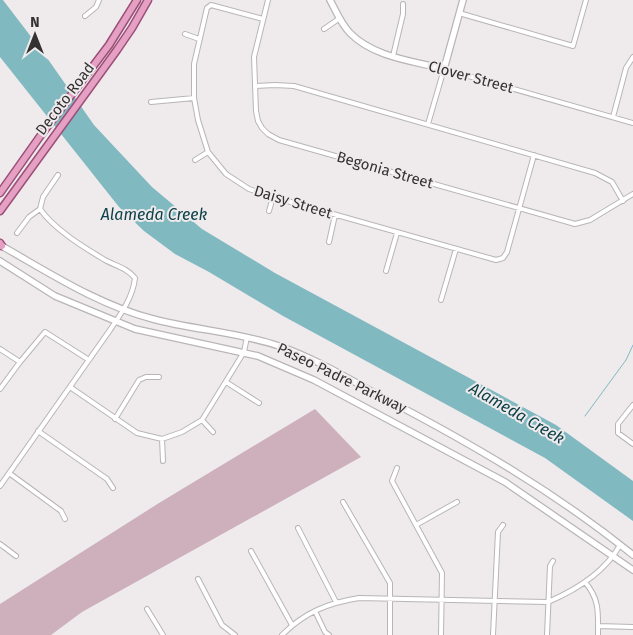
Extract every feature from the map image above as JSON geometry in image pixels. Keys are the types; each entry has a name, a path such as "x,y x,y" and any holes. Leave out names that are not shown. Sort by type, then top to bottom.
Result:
{"main road":[{"name":"Decoto Road","path":"0,192 124,23 137,0"},
{"name":"Decoto Road","path":"0,211 132,28 148,0"},
{"name":"Clover Street","path":"330,0 350,33 361,43 374,50 393,56 444,69"},
{"path":"444,69 463,0"},
{"name":"Paseo Padre Parkway","path":"1,245 57,278 123,310 153,319 247,337 280,346 322,365 463,439 541,488 633,554"},
{"name":"Paseo Padre Parkway","path":"0,261 55,296 115,322 155,335 244,352 279,364 314,380 504,482 633,570"}],"street":[{"path":"85,16 96,7 99,0"},
{"name":"Begonia Street","path":"268,0 254,57 255,86 258,121 268,134 279,140 575,224 590,220 633,194"},
{"path":"459,13 573,46 586,0"},
{"path":"393,56 403,14 403,4"},
{"name":"Daisy Street","path":"263,19 211,5 207,8 199,39 194,64 194,98 198,120 208,152 226,174 249,188 273,197 496,260 503,258 507,252 519,208"},
{"path":"324,29 340,18"},
{"path":"185,34 199,39"},
{"path":"613,117 626,68 633,58"},
{"path":"428,124 444,69"},
{"name":"Clover Street","path":"444,69 633,123"},
{"path":"255,86 294,86 594,172 612,182 623,201"},
{"path":"151,102 194,98"},
{"path":"195,160 208,152"},
{"path":"519,208 534,155"},
{"path":"17,233 29,217 40,209 43,197 58,175"},
{"path":"268,211 273,197"},
{"path":"0,486 115,322 134,288 135,278 130,271 92,252 48,220 40,209"},
{"path":"329,242 336,215"},
{"path":"386,271 397,233"},
{"path":"441,300 456,249"},
{"path":"0,390 45,332 89,360"},
{"path":"70,387 137,433 162,439 182,432 202,420 244,352 247,337"},
{"path":"0,350 20,362"},
{"path":"115,418 139,380 146,377 159,377"},
{"path":"226,382 259,403"},
{"path":"633,405 617,428 618,433 633,444"},
{"path":"202,420 213,432"},
{"path":"38,431 107,479 113,488"},
{"path":"162,439 163,461"},
{"path":"397,468 392,481 442,573 441,635"},
{"path":"9,473 61,511 65,519"},
{"path":"343,502 390,584 390,635"},
{"path":"416,525 457,502"},
{"path":"493,635 498,532 503,526"},
{"path":"298,528 336,602"},
{"path":"0,544 16,556"},
{"path":"282,635 292,625 315,611 336,602 359,598 390,597 548,602 566,594 585,582 614,556 620,544"},
{"path":"251,551 292,625"},
{"path":"547,635 550,566 553,561"},
{"path":"198,579 222,625 235,635"},
{"path":"585,582 594,593 597,603 598,635"},
{"path":"147,609 163,635"},
{"path":"315,611 325,632 329,635"},
{"path":"598,626 633,627"}],"shaded area":[{"path":"315,409 361,457 82,612 51,635 0,635 0,604 159,503"}],"water":[{"name":"Alameda Creek","path":"0,0 3,0 45,55 94,125 152,187 202,229 275,273 556,425 633,481 633,521 545,458 283,316 175,254 144,231 119,207 0,57"}],"waterway":[{"path":"585,416 626,360 633,345"}]}
